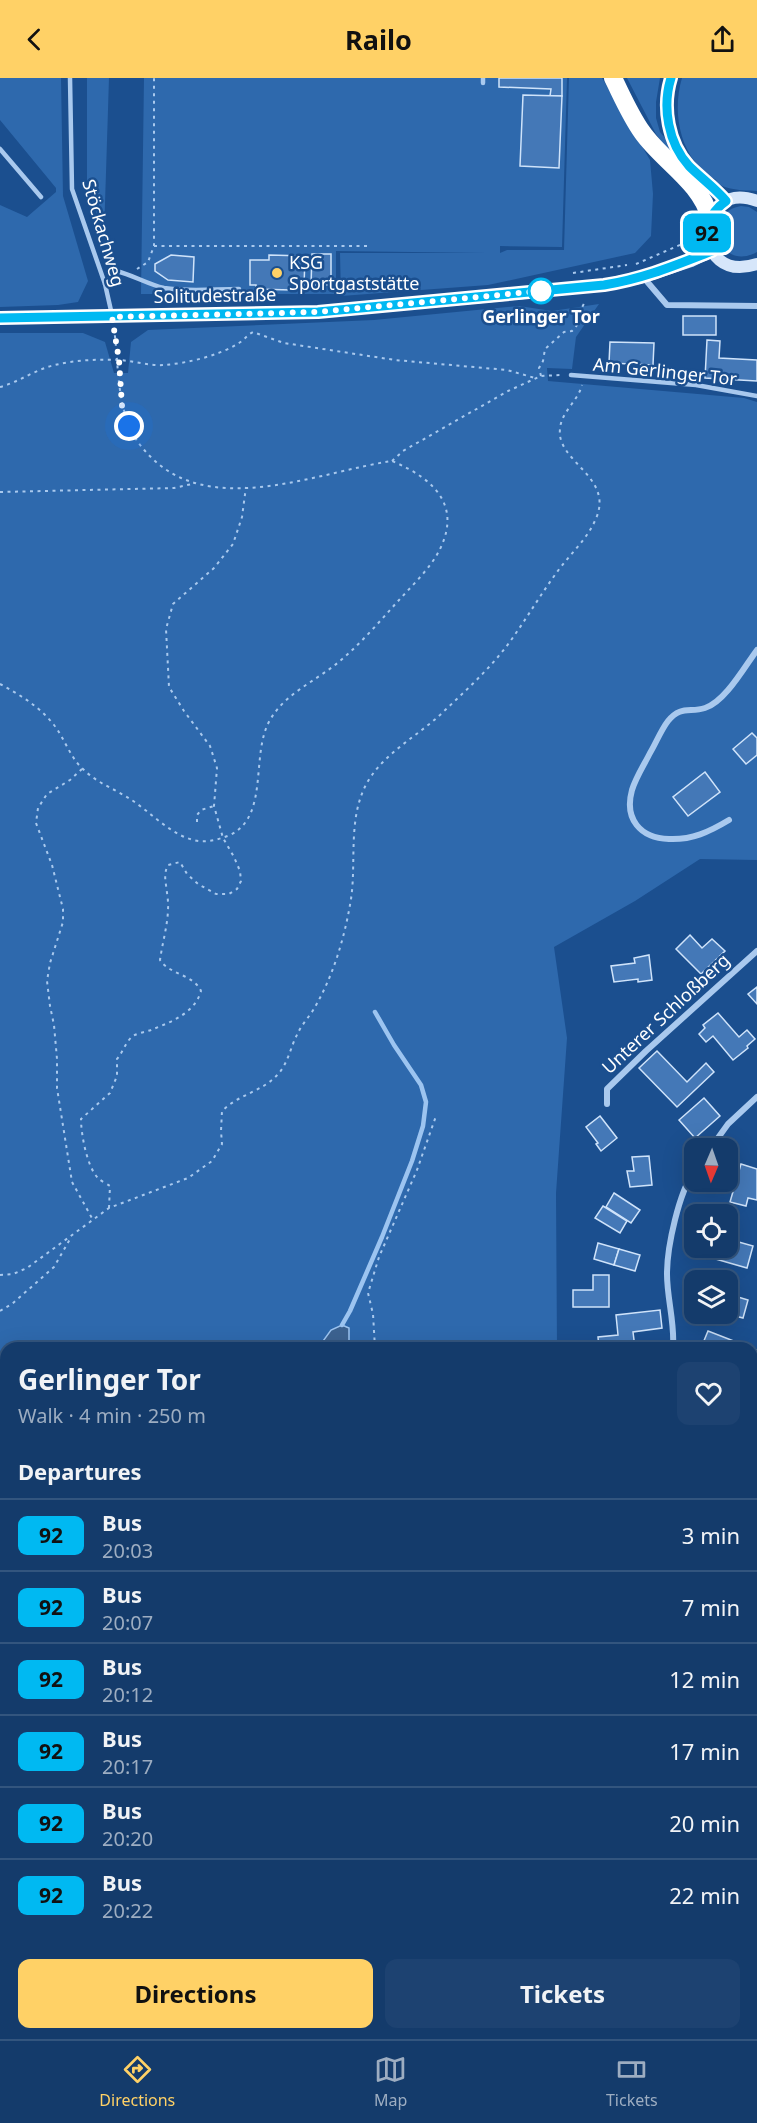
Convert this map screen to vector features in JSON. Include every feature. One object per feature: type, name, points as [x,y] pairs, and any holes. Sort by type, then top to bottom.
[{"type":"highway","points":[[614,78],[641,131],[706,202],[710,218]]},
{"type":"street","points":[[671,78],[667,119],[675,142],[688,164],[726,201]]},
{"type":"street","points":[[756,265],[740,267],[729,265],[719,259],[712,251],[707,235],[710,218],[726,201],[749,198],[757,201]]},
{"type":"street","name":"Solitudestraße","points":[[0,318],[318,312],[551,291],[604,285],[643,277],[691,261],[712,251]]},
{"type":"street","points":[[643,277],[667,305],[757,306]]},
{"type":"street","points":[[729,820],[695,837],[658,839],[644,834],[633,820],[630,802],[632,789],[668,722],[676,713],[685,709],[705,708],[720,699],[757,650]]},
{"type":"street","name":"Unterer Schloßberg","points":[[607,1104],[607,1089],[653,1044],[757,951]]},
{"type":"street","points":[[718,1138],[728,1124],[757,1097]]},
{"type":"street","points":[[672,1342],[667,1274],[676,1219],[684,1192]]},
{"type":"lane","name":"Stöckachweg","points":[[70,78],[72,189],[105,284],[112,317]]},
{"type":"lane","points":[[0,149],[41,197]]},
{"type":"lane","points":[[105,284],[116,271],[167,288],[239,289]]},
{"type":"lane","name":"Am Gerlinger Tor","points":[[571,375],[696,385],[757,396]]},
{"type":"path","points":[[130,274],[148,261],[154,246],[154,78]]},
{"type":"path","points":[[568,274],[635,264],[682,244],[691,261]]},
{"type":"path","points":[[154,246],[370,246]]},
{"type":"path","points":[[541,376],[539,368],[543,362],[545,349],[564,332],[572,330],[579,323],[582,316],[581,309],[585,302]]},
{"type":"path","points":[[112,317],[119,360],[122,406],[129,426],[137,441],[152,459],[172,475],[194,483],[246,487],[304,481],[392,461],[403,451],[429,435],[535,378],[571,375]]},
{"type":"path","points":[[0,387],[17,382],[53,365],[119,360],[162,365],[186,362],[240,343],[246,335],[258,332],[284,343],[395,360],[507,370],[535,378]]},
{"type":"path","points":[[0,1275],[13,1274],[27,1268],[109,1208],[188,1178],[212,1161],[222,1144],[222,1111],[231,1102],[265,1085],[279,1073],[299,1030],[315,1006],[337,958],[351,898],[352,852],[359,802],[371,776],[387,759],[429,725],[475,682],[508,644],[562,566],[589,533],[598,515],[600,500],[594,483],[563,446],[559,430],[567,411],[581,391],[584,377]]},
{"type":"path","points":[[0,684],[38,707],[54,725],[82,769],[97,781],[131,799],[168,827],[197,841],[223,838],[236,832],[245,825],[252,814],[261,743],[268,722],[278,708],[337,663],[354,647],[414,583],[434,560],[441,547],[447,523],[446,507],[441,496],[429,481],[392,461]]},
{"type":"path","points":[[0,492],[174,488],[194,483]]},
{"type":"path","points":[[109,1208],[110,1186],[97,1178],[83,1142],[81,1119],[105,1100],[110,1093],[117,1076],[117,1059],[124,1052],[132,1037],[170,1022],[193,1008],[201,991],[198,983],[167,967],[160,960],[168,910],[165,872],[168,865],[180,862],[186,874],[216,894],[229,894],[237,889],[241,881],[240,871],[223,838],[214,806],[217,768],[210,746],[169,687],[166,629],[173,604],[214,568],[233,543],[242,517],[246,487]]},
{"type":"path","points":[[82,769],[70,780],[47,794],[38,808],[36,823],[52,865],[63,909],[63,922],[50,963],[47,981],[54,1025],[57,1088],[72,1182],[93,1220]]},
{"type":"path","points":[[197,822],[197,815],[201,810],[214,806]]},
{"type":"path","points":[[375,1342],[373,1314],[368,1293],[379,1257],[417,1170],[436,1116]]},
{"type":"path","points":[[0,1311],[12,1304],[54,1267],[72,1236]]},
{"type":"shaded area","points":[[0,78],[61,78],[63,196],[88,281],[78,302],[0,307],[0,205],[27,217],[56,192],[56,188],[0,120]]},
{"type":"shaded area","points":[[87,78],[109,78],[104,235],[87,186]]},
{"type":"shaded area","points":[[144,78],[567,78],[562,247],[500,246],[500,253],[507,250],[564,250],[569,78],[602,78],[650,160],[653,194],[651,236],[635,253],[488,285],[341,296],[340,253],[486,253],[336,251],[336,294],[141,294]]},
{"type":"shaded area","points":[[627,78],[660,78],[656,118],[660,132],[713,196],[713,199],[674,159],[656,134]]},
{"type":"shaded area","points":[[682,78],[757,78],[757,191],[736,190],[719,185],[707,177],[718,181],[705,173],[687,150],[679,122],[679,92]]},
{"type":"shaded area","points":[[741,206],[749,207],[757,212],[757,252],[744,256],[732,255],[724,249],[717,230],[720,220],[728,211]]},
{"type":"shaded area","points":[[599,304],[576,337],[572,369],[547,368],[548,381],[744,398],[757,402],[757,860],[700,859],[635,901],[554,947],[567,1038],[556,1193],[557,1342],[0,1342],[0,333],[83,333],[105,342],[114,373],[128,373],[131,342],[148,330],[374,320],[519,306],[552,311]]},
{"type":"shaded area","points":[[342,1325],[349,1328],[349,1342],[322,1342],[331,1330]]},
{"type":"building","points":[[499,78],[562,78],[562,96],[550,96],[551,89],[499,87]]},
{"type":"building","points":[[523,95],[562,96],[559,168],[520,166]]},
{"type":"building","points":[[312,254],[331,254],[331,285],[311,285]]},
{"type":"building","points":[[171,255],[194,257],[193,282],[168,280],[155,271],[155,264]]},
{"type":"building","name":"KSG Sportgaststätte","points":[[269,255],[305,256],[304,287],[291,286],[291,290],[256,289],[256,285],[250,285],[250,260],[269,260]]},
{"type":"building","points":[[683,316],[716,316],[716,335],[683,335]]},
{"type":"building","points":[[707,340],[720,341],[719,358],[757,360],[757,381],[705,378]]},
{"type":"building","points":[[610,342],[654,343],[653,365],[609,363]]},
{"type":"building","points":[[752,733],[757,738],[757,755],[746,764],[733,749]]},
{"type":"building","points":[[705,772],[720,792],[688,816],[673,797]]},
{"type":"building","points":[[690,935],[702,948],[712,939],[725,951],[701,974],[676,949]]},
{"type":"building","points":[[649,955],[652,980],[614,982],[611,966],[635,963],[634,958]]},
{"type":"building","points":[[757,987],[757,1004],[748,994]]},
{"type":"building","points":[[718,1013],[739,1037],[747,1030],[755,1039],[733,1060],[713,1036],[706,1042],[699,1034],[705,1028],[703,1025]]},
{"type":"building","points":[[657,1051],[687,1082],[706,1063],[714,1072],[677,1107],[639,1068]]},
{"type":"building","points":[[704,1098],[720,1116],[695,1138],[679,1120]]},
{"type":"building","points":[[600,1116],[617,1138],[601,1151],[586,1127]]},
{"type":"building","points":[[649,1156],[652,1185],[630,1187],[627,1171],[634,1171],[632,1157]]},
{"type":"building","points":[[741,1164],[757,1169],[757,1200],[748,1198],[746,1206],[730,1202],[733,1192],[738,1192],[738,1174]]},
{"type":"building","points":[[614,1193],[640,1210],[631,1223],[606,1207]]},
{"type":"building","points":[[603,1206],[627,1221],[620,1233],[595,1218]]},
{"type":"building","points":[[738,1242],[753,1246],[747,1268],[712,1258],[738,1258]]},
{"type":"building","points":[[598,1243],[619,1249],[614,1265],[594,1259]]},
{"type":"building","points":[[619,1249],[640,1255],[635,1271],[614,1265]]},
{"type":"building","points":[[593,1275],[609,1275],[609,1307],[573,1307],[573,1290],[593,1290]]},
{"type":"building","points":[[738,1297],[748,1300],[743,1318],[738,1317]]},
{"type":"building","points":[[660,1310],[662,1328],[633,1332],[634,1342],[598,1342],[598,1337],[618,1335],[616,1315]]},
{"type":"building","points":[[708,1331],[736,1342],[703,1342]]},
{"type":"waterway","points":[[342,1325],[382,1237],[412,1161],[423,1126],[426,1102],[421,1085],[375,1012]]},
{"type":"bus line","name":"92","points":[[0,318],[318,312],[604,285],[643,277],[691,261],[712,251],[708,243],[707,226],[717,208],[726,201],[688,164],[675,142],[667,119],[671,78]]},
{"type":"place","name":"KSG Sportgaststätte","points":[[277,273]]},
{"type":"place","name":"Gerlinger Tor","points":[[541,291]]},
{"type":"route","points":[[129,426],[122,406],[119,360],[112,317],[318,312],[541,291]]}]
